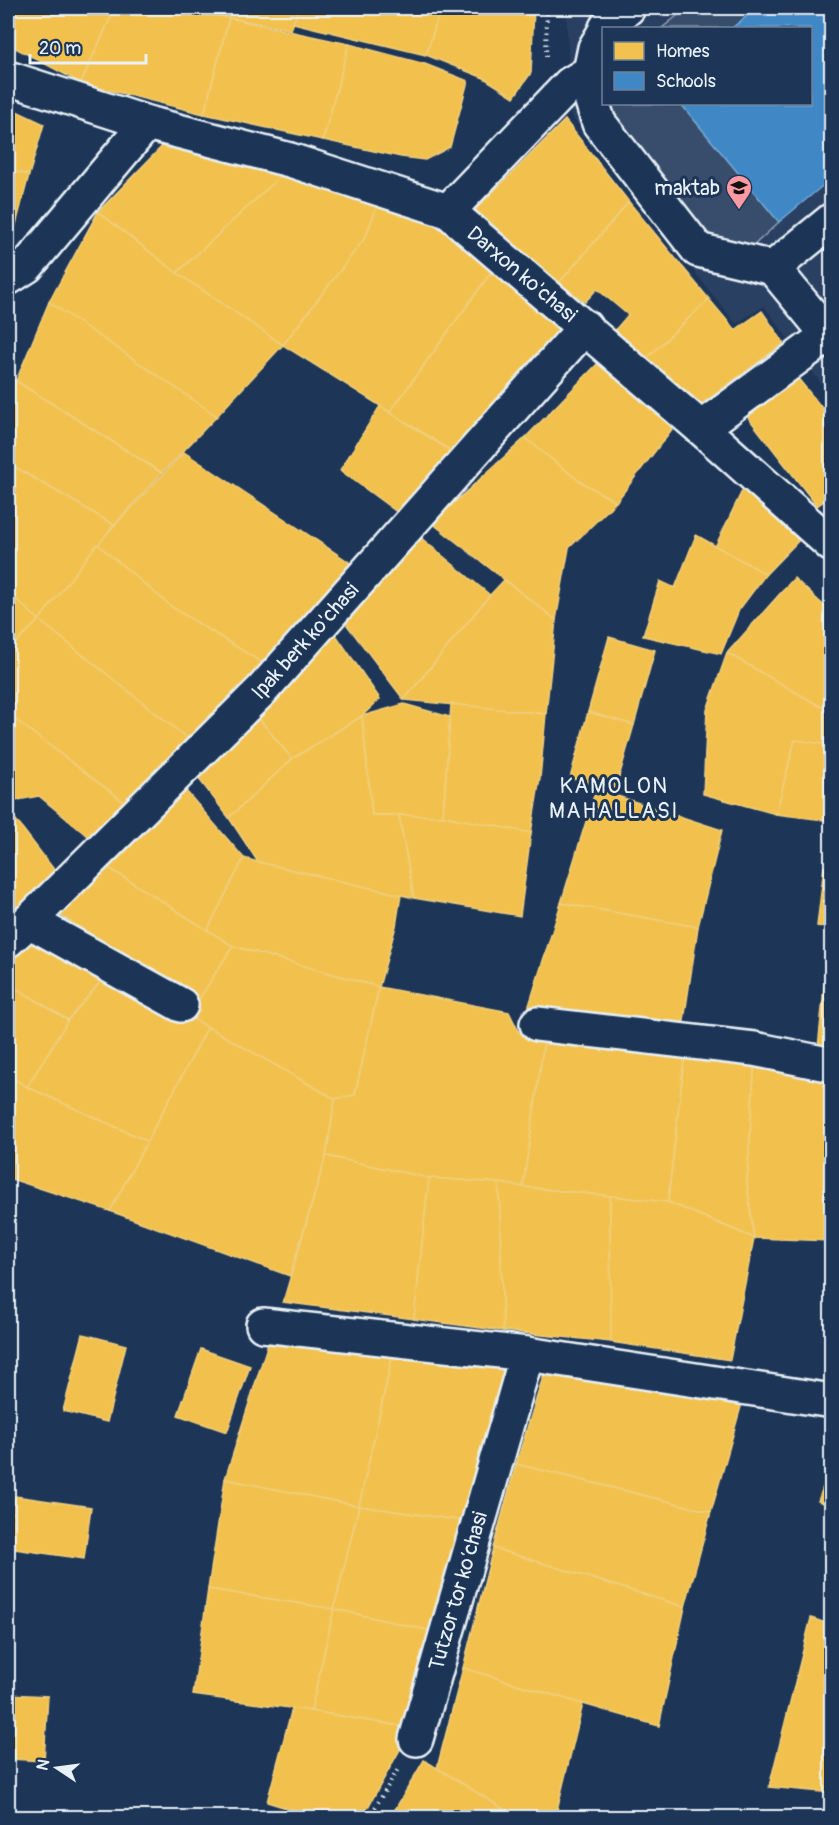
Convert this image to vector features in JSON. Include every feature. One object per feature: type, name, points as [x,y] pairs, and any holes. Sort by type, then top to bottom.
[{"type":"street","points":[[607,27],[628,8]]},
{"type":"street","points":[[602,35],[595,48],[590,72],[590,95],[599,123],[698,250],[773,268],[830,334],[701,428]]},
{"type":"street","points":[[448,211],[570,84],[590,72]]},
{"type":"street","name":"Darxon ko'chasi","points":[[8,78],[147,123],[290,160],[448,211],[585,327],[831,544]]},
{"type":"street","points":[[8,278],[27,266],[147,123]]},
{"type":"street","points":[[773,268],[831,220]]},
{"type":"street","name":"Ipak berk ko'chasi","points":[[18,930],[262,690],[585,327]]},
{"type":"street","points":[[18,930],[181,1005]]},
{"type":"street","points":[[537,1024],[754,1049],[831,1065]]},
{"type":"street","points":[[263,1325],[526,1354],[831,1401]]},
{"type":"street","name":"Tutzor tor ko‘chasi","points":[[416,1739],[526,1354]]},
{"type":"path","points":[[369,1818],[416,1739]]},
{"type":"shaded area","name":"maktab","points":[[566,8],[831,8],[831,397],[764,306],[736,324],[571,116]]},
{"type":"shaded area","points":[[687,8],[757,8],[733,27],[663,27]]},
{"type":"shaded area","points":[[610,105],[682,105],[779,222],[753,246],[709,237],[616,121]]},
{"type":"building: Homes","points":[[8,8],[115,8],[81,83],[8,44]]},
{"type":"building: Homes","points":[[115,8],[183,8],[229,18],[204,114],[81,83]]},
{"type":"building: Homes","points":[[183,8],[299,8],[291,30]]},
{"type":"building: Homes","points":[[299,8],[441,8],[426,55],[293,23]]},
{"type":"building: Homes","points":[[441,8],[534,8],[531,73],[514,97],[484,78],[426,55]]},
{"type":"building: Homes","points":[[229,18],[349,44],[323,140],[204,114]]},
{"type":"building: Homes","points":[[349,44],[425,64],[468,81],[450,147],[425,160],[323,140]]},
{"type":"building: Homes","points":[[8,107],[44,124],[29,175],[8,170]]},
{"type":"building: Homes","points":[[565,120],[629,202],[559,283],[475,210]]},
{"type":"building: Homes","points":[[170,138],[285,172],[177,273],[98,212]]},
{"type":"building: Homes","points":[[8,170],[29,175],[13,236],[8,237]]},
{"type":"building: Homes","points":[[285,172],[381,196],[365,238],[283,345],[177,273]]},
{"type":"building: Homes","points":[[381,196],[432,222],[495,267],[390,412],[283,345],[365,238]]},
{"type":"building: Homes","points":[[629,202],[709,299],[647,358],[615,330],[628,315],[597,289],[585,302],[559,283]]},
{"type":"building: Homes","points":[[98,212],[177,273],[283,345],[217,416],[49,302]]},
{"type":"building: Homes","points":[[495,267],[569,333],[462,458],[390,412]]},
{"type":"building: Homes","points":[[709,299],[735,330],[762,311],[784,343],[695,409],[647,358]]},
{"type":"building: Homes","points":[[49,302],[217,416],[162,473],[16,381]]},
{"type":"building: Homes","points":[[603,358],[676,424],[616,502],[579,481],[525,438]]},
{"type":"building: Homes","points":[[8,376],[16,381],[8,401]]},
{"type":"building: Homes","points":[[796,376],[832,420],[832,495],[817,506],[747,416]]},
{"type":"building: Homes","points":[[16,381],[162,473],[114,525],[8,463],[8,401]]},
{"type":"building: Homes","points":[[380,406],[462,458],[409,521],[340,470]]},
{"type":"building: Homes","points":[[525,438],[579,481],[616,502],[569,548],[556,620],[432,523]]},
{"type":"building: Homes","points":[[184,452],[358,568],[271,668],[173,608],[97,544]]},
{"type":"building: Homes","points":[[8,463],[114,525],[39,620],[8,592]]},
{"type":"building: Homes","points":[[743,489],[802,537],[766,574],[715,547]]},
{"type":"building: Homes","points":[[696,535],[766,574],[739,610],[721,654],[643,636],[660,581],[675,588]]},
{"type":"building: Homes","points":[[420,537],[490,595],[404,700],[338,613]]},
{"type":"building: Homes","points":[[97,544],[173,608],[271,668],[197,746],[39,620]]},
{"type":"building: Homes","points":[[794,578],[832,613],[832,713],[727,653]]},
{"type":"building: Homes","points":[[504,580],[556,620],[546,714],[404,700],[490,595]]},
{"type":"building: Homes","points":[[8,592],[39,620],[8,651]]},
{"type":"building: Homes","points":[[39,620],[197,746],[133,809],[8,714],[8,651]]},
{"type":"building: Homes","points":[[334,632],[380,699],[362,716],[292,759],[256,715]]},
{"type":"building: Homes","points":[[609,637],[655,650],[634,725],[588,712]]},
{"type":"building: Homes","points":[[727,653],[832,713],[832,739],[829,745],[795,740],[776,814],[703,794],[707,710]]},
{"type":"building: Homes","points":[[404,704],[450,717],[443,816],[372,815],[362,716]]},
{"type":"building: Homes","points":[[451,704],[546,714],[540,778],[531,833],[443,816]]},
{"type":"building: Homes","points":[[588,712],[634,725],[615,791],[570,778]]},
{"type":"building: Homes","points":[[8,714],[133,809],[97,844],[39,796],[18,800],[8,794]]},
{"type":"building: Homes","points":[[256,715],[292,759],[229,818],[195,774]]},
{"type":"building: Homes","points":[[362,716],[372,815],[399,815],[414,898],[258,862],[229,818],[292,759]]},
{"type":"building: Homes","points":[[832,739],[832,821],[776,814],[795,740],[829,745]]},
{"type":"building: Homes","points":[[596,789],[722,830],[698,927],[561,903]]},
{"type":"building: Homes","points":[[186,791],[244,858],[207,931],[109,868]]},
{"type":"building: Homes","points":[[8,815],[16,820],[62,880],[8,925]]},
{"type":"building: Homes","points":[[399,815],[443,816],[531,833],[520,916],[414,898]]},
{"type":"building: Homes","points":[[244,858],[401,895],[396,926],[379,987],[233,946],[207,931]]},
{"type":"building: Homes","points":[[824,867],[832,868],[832,928],[817,926]]},
{"type":"building: Homes","points":[[109,868],[233,946],[198,1001],[58,914]]},
{"type":"building: Homes","points":[[561,903],[698,927],[682,1034],[526,1015]]},
{"type":"building: Homes","points":[[37,930],[109,972],[68,1020],[8,983],[8,955]]},
{"type":"building: Homes","points":[[233,946],[379,987],[355,1095],[335,1099],[188,1016]]},
{"type":"building: Homes","points":[[828,949],[832,949],[832,1060],[817,1058]]},
{"type":"building: Homes","points":[[109,972],[208,1027],[147,1141],[27,1087],[68,1020]]},
{"type":"building: Homes","points":[[8,983],[68,1020],[27,1087],[8,1075]]},
{"type":"building: Homes","points":[[379,987],[509,1012],[519,1032],[545,1035],[523,1187],[429,1178],[326,1156],[335,1099],[355,1095]]},
{"type":"building: Homes","points":[[208,1027],[335,1099],[326,1156],[290,1276],[110,1211]]},
{"type":"building: Homes","points":[[545,1035],[685,1052],[668,1202],[523,1187]]},
{"type":"building: Homes","points":[[685,1052],[755,1058],[747,1183],[754,1238],[668,1202]]},
{"type":"building: Homes","points":[[755,1058],[831,1073],[831,1241],[754,1238],[747,1183]]},
{"type":"building: Homes","points":[[8,1075],[27,1087],[147,1141],[110,1211],[8,1178]]},
{"type":"building: Homes","points":[[326,1156],[429,1178],[414,1319],[283,1302]]},
{"type":"building: Homes","points":[[429,1178],[499,1183],[503,1331],[414,1319]]},
{"type":"building: Homes","points":[[499,1183],[610,1196],[611,1342],[503,1331]]},
{"type":"building: Homes","points":[[610,1196],[668,1202],[754,1238],[730,1360],[611,1342]]},
{"type":"building: Homes","points":[[83,1334],[126,1345],[107,1422],[63,1411]]},
{"type":"building: Homes","points":[[270,1337],[393,1354],[359,1506],[225,1479]]},
{"type":"building: Homes","points":[[201,1349],[250,1366],[227,1432],[178,1415]]},
{"type":"building: Homes","points":[[393,1354],[513,1361],[471,1522],[359,1506]]},
{"type":"building: Homes","points":[[547,1364],[744,1396],[711,1512],[516,1464]]},
{"type":"building: Homes","points":[[832,1462],[832,1506],[818,1501]]},
{"type":"building: Homes","points":[[516,1464],[711,1512],[685,1607],[493,1548]]},
{"type":"building: Homes","points":[[225,1479],[359,1506],[334,1609],[208,1589]]},
{"type":"building: Homes","points":[[15,1496],[91,1507],[84,1559],[8,1548]]},
{"type":"building: Homes","points":[[359,1506],[471,1522],[440,1633],[334,1609]]},
{"type":"building: Homes","points":[[493,1548],[685,1607],[659,1726],[463,1668]]},
{"type":"building: Homes","points":[[208,1589],[334,1609],[311,1711],[193,1695]]},
{"type":"building: Homes","points":[[334,1609],[440,1633],[412,1728],[311,1711]]},
{"type":"building: Homes","points":[[811,1618],[832,1625],[832,1793],[769,1787]]},
{"type":"building: Homes","points":[[463,1668],[583,1704],[555,1818],[518,1818],[437,1768]]},
{"type":"building: Homes","points":[[8,1694],[48,1696],[44,1761],[10,1759],[12,1724],[8,1724]]},
{"type":"building: Homes","points":[[292,1708],[412,1728],[362,1818],[319,1818],[267,1802]]},
{"type":"building: Homes","points":[[424,1760],[437,1768],[518,1818],[390,1818]]},
{"type":"building: Schools","points":[[757,8],[832,8],[832,178],[779,222],[682,105],[812,105],[812,27],[733,27]]},
{"type":"place","name":"maktab","points":[[739,211]]},
{"type":"district","name":"KAMOLON MAHALLASI","points":[[614,798]]}]
